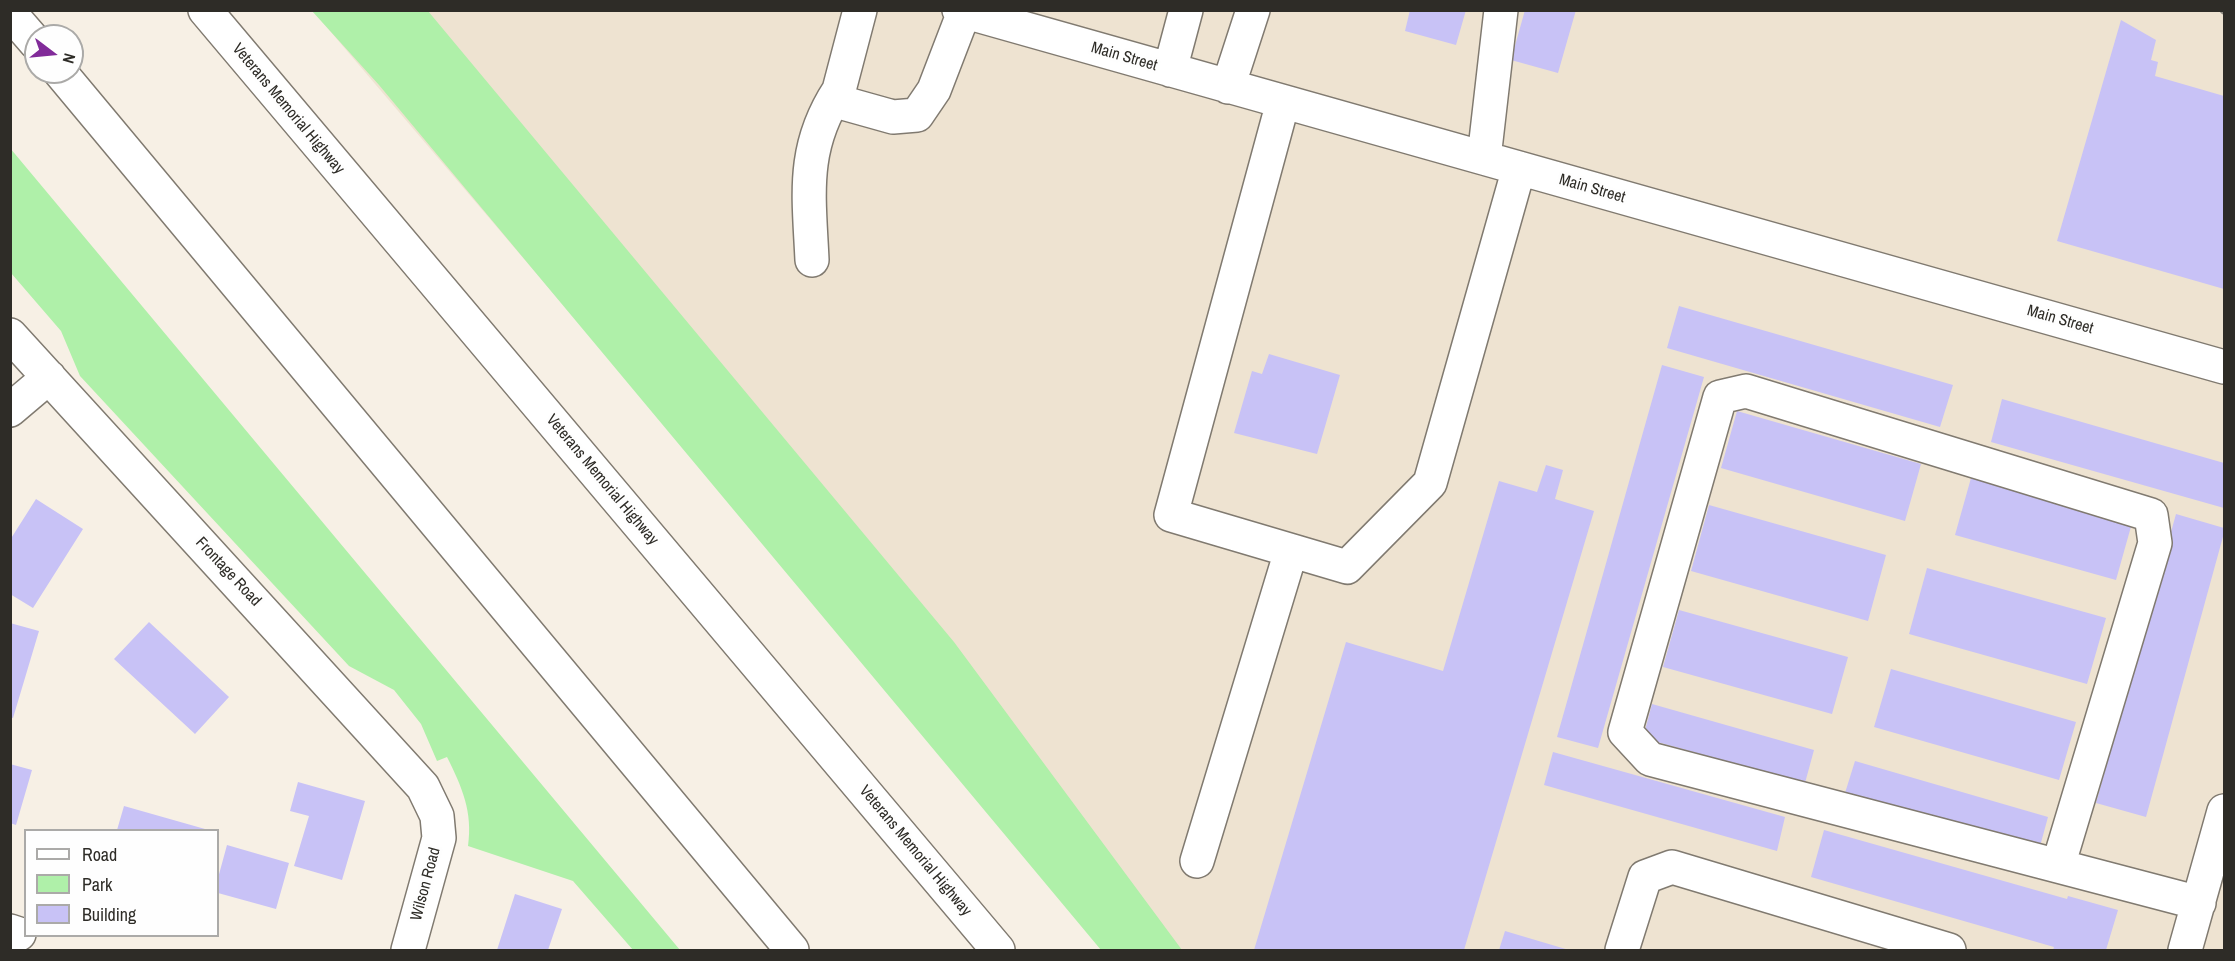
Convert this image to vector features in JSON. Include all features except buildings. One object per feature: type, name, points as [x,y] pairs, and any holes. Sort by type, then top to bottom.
[{"type":"main road","name":"Veterans Memorial Highway","points":[[205,10],[998,951]]},
{"type":"main road","points":[[812,260],[808,177],[823,115],[839,90],[860,10]]},
{"type":"main road","points":[[1170,70],[1186,10]]},
{"type":"main road","points":[[1484,158],[1501,10]]},
{"type":"main road","points":[[839,90],[843,103],[861,109],[893,117],[917,115],[934,90],[962,11]]},
{"type":"main road","name":"Main Street","points":[[962,11],[1035,21],[1170,70],[1228,87],[2224,367]]},
{"type":"main road","points":[[10,13],[24,29]]},
{"type":"main road","points":[[1228,87],[1245,16]]},
{"type":"main road","points":[[70,84],[792,951]]},
{"type":"main road","points":[[1283,102],[1171,515],[1347,567],[1430,483],[1519,168]]},
{"type":"main road","name":"Frontage Road","points":[[10,335],[412,772],[432,801],[437,816]]},
{"type":"main road","points":[[10,410],[49,377]]},
{"type":"main road","points":[[2058,866],[2077,796],[2155,543],[2151,515],[1746,391],[1720,397],[1625,732],[1650,759],[2199,903]]},
{"type":"main road","points":[[1197,861],[1291,551]]},
{"type":"main road","points":[[2185,951],[2224,811]]},
{"type":"main road","name":"Wilson Road","points":[[408,951],[437,849],[437,816]]},
{"type":"main road","points":[[1622,951],[1645,877],[1672,867],[1949,951]]},
{"type":"shaded area","points":[[313,11],[2224,11],[2224,950],[1112,950]]},
{"type":"green space","points":[[312,11],[428,11],[954,642],[1182,950],[1101,950],[379,85]]},
{"type":"green space","points":[[10,148],[680,950],[633,950],[573,881],[468,846],[468,811],[462,789],[447,757],[437,761],[421,724],[394,690],[349,666],[80,376],[61,331],[11,273]]},
{"type":"railway","points":[[2221,10],[2224,13]]}]
